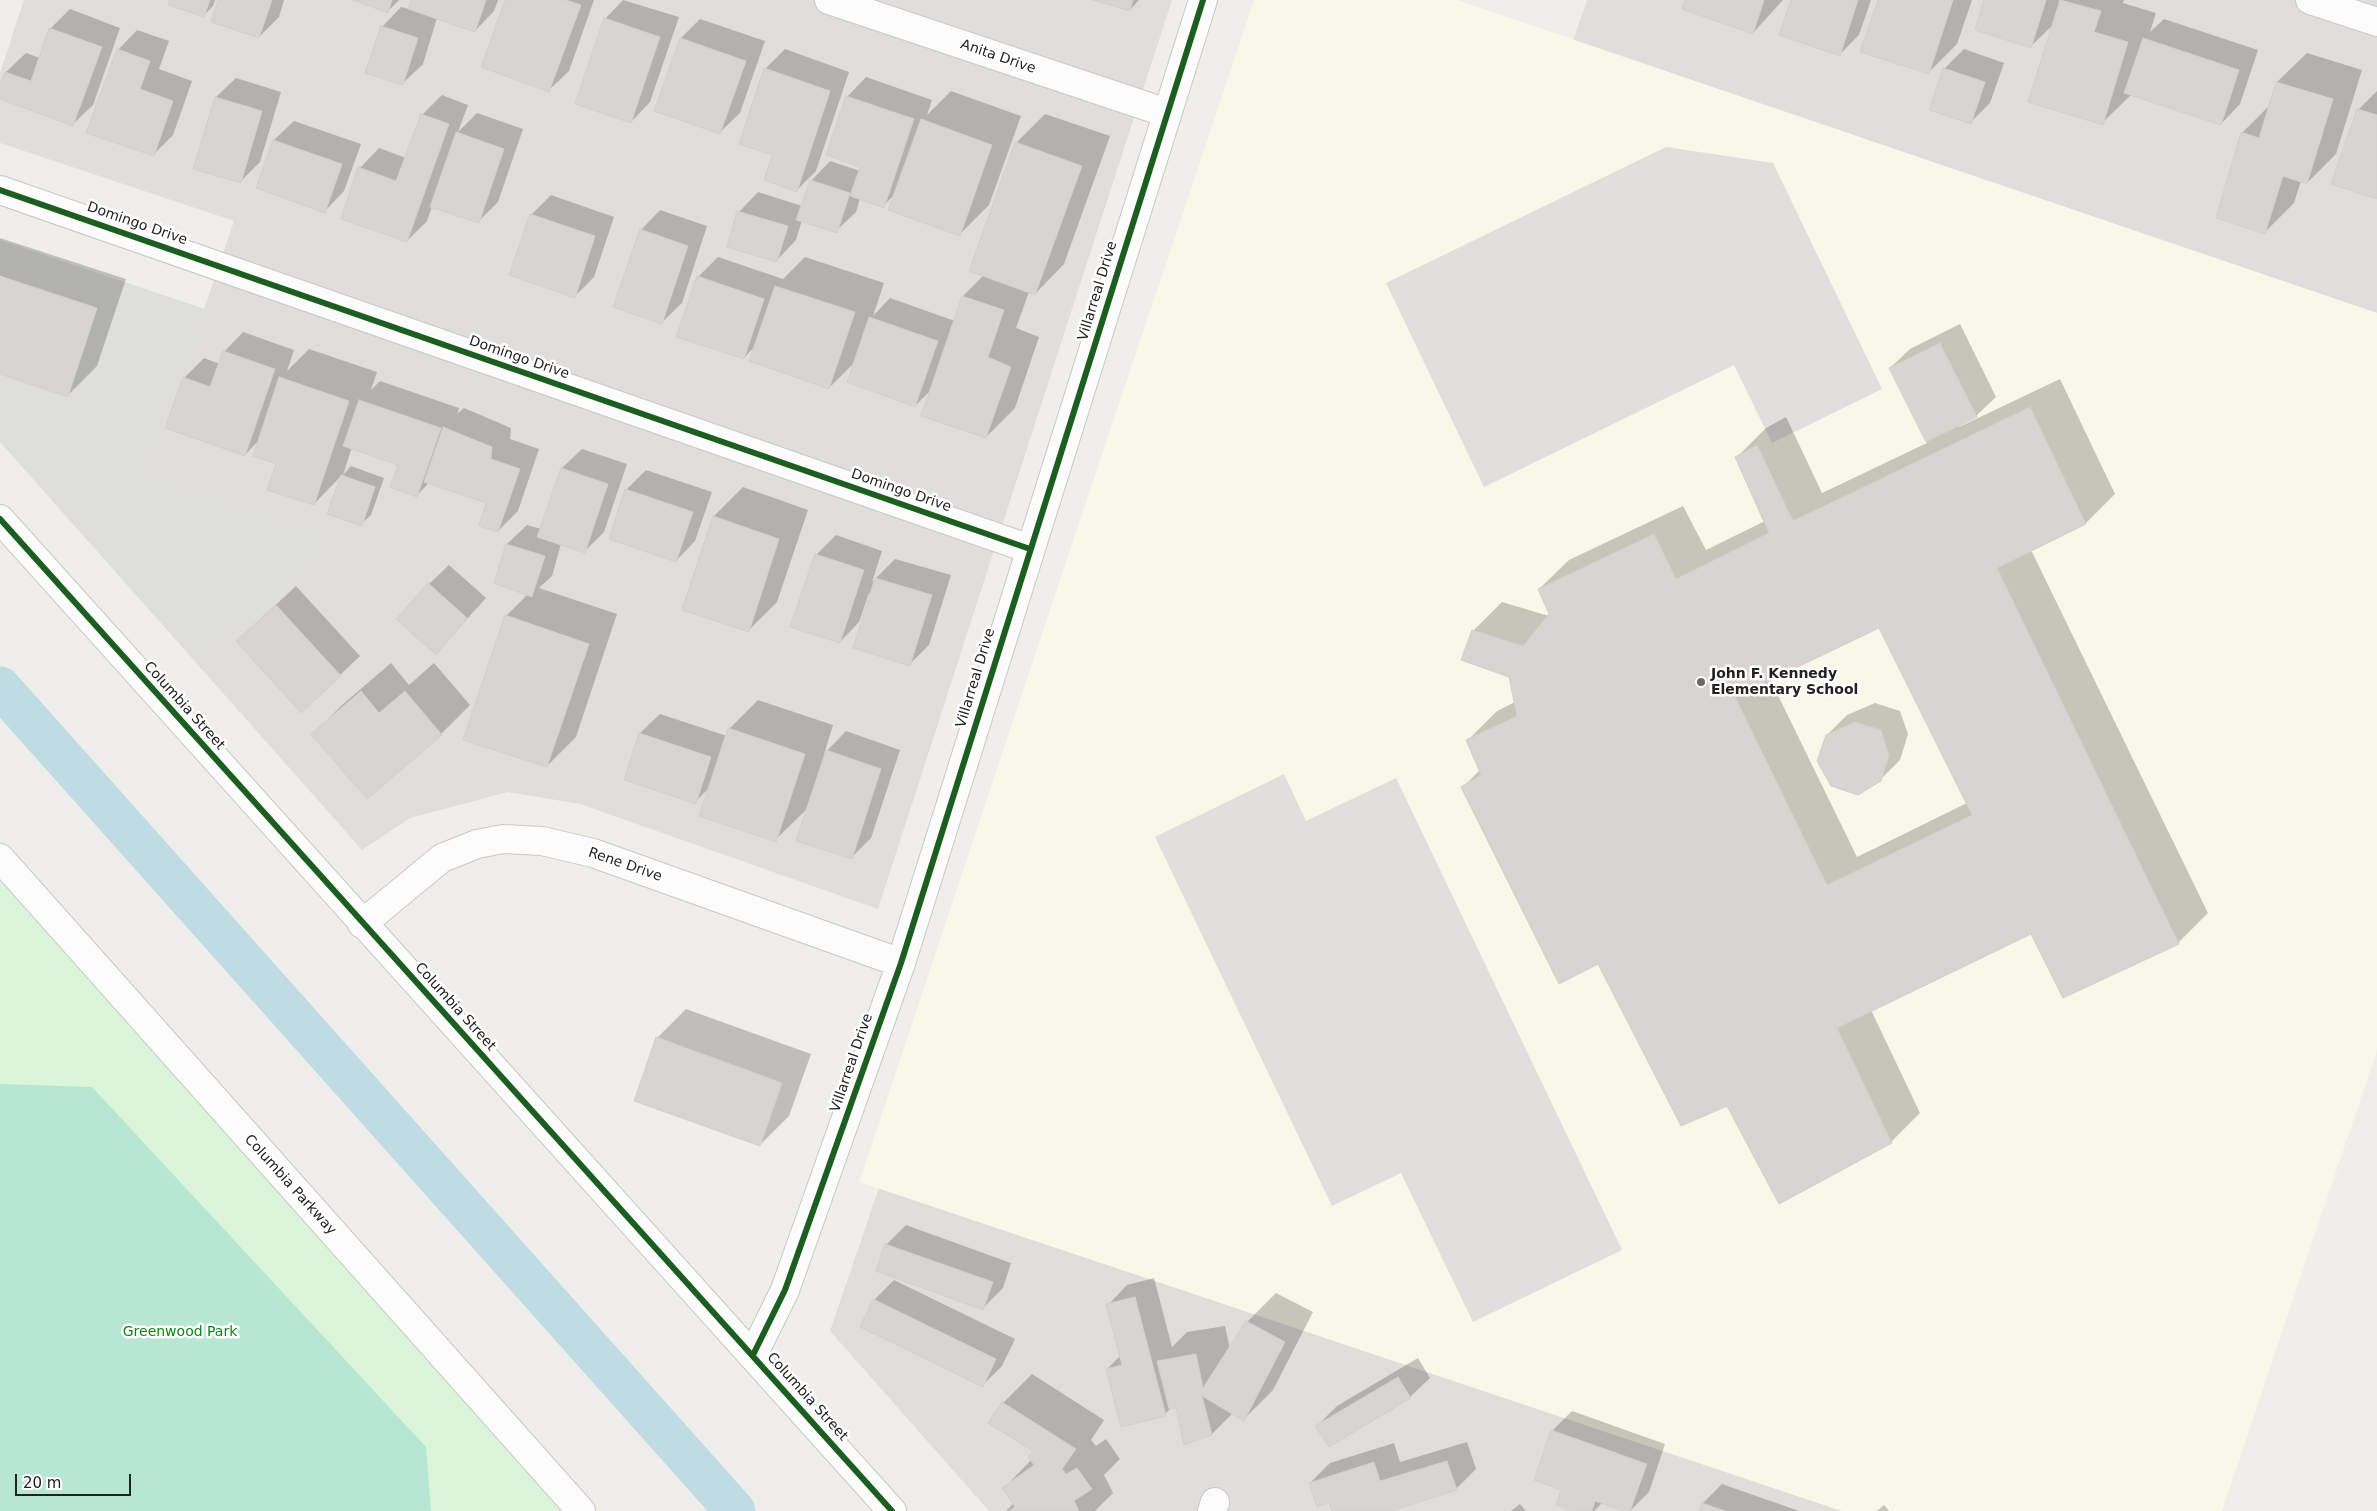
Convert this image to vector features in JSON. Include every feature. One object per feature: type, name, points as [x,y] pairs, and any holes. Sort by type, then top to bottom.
[{"type":"street","name":"Anita Drive","points":[[829,0],[1167,113]]},
{"type":"street","name":"Villarreal Drive","points":[[753,1355],[785,1290],[901,963],[1203,0]]},
{"type":"street","points":[[2310,0],[2377,22]]},
{"type":"street","name":"Domingo Drive","points":[[0,190],[1030,549]]},
{"type":"street","name":"Columbia Street","points":[[0,519],[362,924],[892,1511]]},
{"type":"street","name":"Rene Drive","points":[[362,924],[442,858],[477,844],[503,839],[542,841],[593,853],[901,963]]},
{"type":"street","name":"Columbia Parkway","points":[[0,858],[581,1511]]},
{"type":"shaded area","points":[[24,0],[1172,0],[878,909],[580,804],[508,792],[410,818],[362,850],[199,666],[345,539],[148,473],[234,221],[0,143],[0,73]]},
{"type":"shaded area","name":"John F. Kennedy Elementary School","points":[[1254,0],[1457,0],[2377,313],[2377,1050],[2222,1511],[1842,1511],[859,1182]]},
{"type":"shaded area","points":[[1587,0],[2377,0],[2377,313],[1573,41]]},
{"type":"shaded area","points":[[1666,147],[1773,163],[1882,389],[1772,443],[1734,365],[1484,487],[1386,283]]},
{"type":"shaded area","points":[[0,240],[205,309],[148,473],[345,539],[199,666],[0,442]]},
{"type":"shaded area","points":[[1284,774],[1306,821],[1396,778],[1622,1250],[1473,1322],[1401,1173],[1332,1206],[1155,837]]},
{"type":"shaded area","points":[[879,1188],[1842,1511],[989,1511],[830,1331]]},
{"type":"green space","name":"Greenwood Park","points":[[0,879],[594,1511],[0,1511]]},
{"type":"green space","name":"Greenwood Park","points":[[0,1084],[92,1087],[426,1447],[431,1511],[0,1511]]},
{"type":"building","points":[[170,0],[210,0],[204,17],[168,5]]},
{"type":"building","points":[[218,0],[272,0],[259,38],[211,22]]},
{"type":"building","points":[[353,0],[392,0],[388,13]]},
{"type":"building","points":[[411,0],[486,0],[475,32],[408,9]]},
{"type":"building","points":[[505,0],[566,0],[581,5],[549,92],[481,67]]},
{"type":"building","points":[[1093,0],[1133,0],[1130,11]]},
{"type":"building","points":[[1685,0],[1764,0],[1753,34],[1682,9]]},
{"type":"building","points":[[1791,0],[1858,0],[1840,56],[1779,35]]},
{"type":"building","points":[[1878,0],[1953,0],[1929,74],[1860,52]]},
{"type":"building","points":[[1984,0],[2046,0],[2031,48],[1975,30]]},
{"type":"building","points":[[2060,0],[2101,11],[2094,32],[2128,42],[2103,125],[2028,102]]},
{"type":"building","points":[[604,18],[660,37],[631,123],[575,104]]},
{"type":"building","points":[[381,26],[418,38],[403,85],[365,73]]},
{"type":"building","points":[[49,28],[102,47],[73,126],[0,99],[0,85],[5,72],[31,81]]},
{"type":"building","points":[[680,38],[746,61],[720,134],[654,111]]},
{"type":"building","points":[[2143,38],[2239,70],[2221,125],[2124,93]]},
{"type":"building","points":[[117,49],[150,61],[140,89],[173,101],[154,156],[86,133]]},
{"type":"building","points":[[764,68],[830,91],[797,192],[764,180],[772,155],[739,144]]},
{"type":"building","points":[[1943,68],[1985,82],[1971,124],[1929,110]]},
{"type":"building","points":[[2276,82],[2333,99],[2307,184],[2283,176],[2265,234],[2216,218],[2241,132],[2259,138]]},
{"type":"building","points":[[846,96],[914,119],[884,208],[850,196],[860,167],[826,155]]},
{"type":"building","points":[[215,97],[262,111],[241,183],[193,169]]},
{"type":"building","points":[[2357,109],[2377,115],[2377,199],[2331,184]]},
{"type":"building","points":[[421,114],[449,124],[407,242],[341,219],[358,167],[396,181]]},
{"type":"building","points":[[921,119],[992,145],[960,236],[888,210]]},
{"type":"building","points":[[456,132],[504,149],[479,223],[430,207]]},
{"type":"building","points":[[273,140],[342,164],[325,213],[256,188]]},
{"type":"building","points":[[1015,142],[1082,166],[1035,295],[969,271]]},
{"type":"building","points":[[810,180],[850,193],[837,233],[796,220]]},
{"type":"building","points":[[737,211],[788,226],[777,262],[727,247]]},
{"type":"building","points":[[530,214],[595,236],[575,298],[509,275]]},
{"type":"building","points":[[640,229],[688,246],[662,324],[613,307]]},
{"type":"building","points":[[0,276],[97,308],[68,397],[0,374]]},
{"type":"building","points":[[697,276],[764,299],[744,359],[676,337]]},
{"type":"building","points":[[775,286],[855,312],[829,389],[749,361]]},
{"type":"building","points":[[962,296],[1004,310],[988,357],[1011,367],[986,438],[921,416]]},
{"type":"building","points":[[869,317],[938,341],[915,407],[847,382]]},
{"type":"building","points":[[1940,343],[1977,417],[1926,442],[1889,368]]},
{"type":"building","points":[[223,351],[275,369],[245,456],[165,428],[183,377],[210,387]]},
{"type":"building","points":[[279,377],[349,401],[314,505],[267,490],[276,464],[253,456]]},
{"type":"building","points":[[359,400],[441,428],[417,497],[390,487],[398,465],[343,446]]},
{"type":"building","points":[[2030,407],[2086,524],[1997,568],[2179,944],[2063,998],[2031,934],[1837,1028],[1892,1143],[1779,1204],[1727,1106],[1681,1126],[1598,964],[1559,984],[1461,787],[1481,775],[1466,740],[1517,716],[1509,677],[1461,660],[1472,630],[1523,646],[1549,614],[1538,589],[1654,534],[1676,579],[1769,533],[1735,457],[1757,445],[1793,521]],"holes":[[[1879,628],[1972,815],[1827,885],[1735,697]]]},
{"type":"building","points":[[443,427],[492,447],[491,459],[520,469],[498,532],[479,526],[486,503],[424,482]]},
{"type":"building","points":[[561,468],[608,484],[585,553],[537,537]]},
{"type":"building","points":[[341,475],[375,487],[362,526],[327,514]]},
{"type":"building","points":[[625,489],[693,512],[676,562],[609,539]]},
{"type":"building","points":[[713,516],[779,539],[749,632],[682,610]]},
{"type":"building","points":[[506,544],[545,556],[532,597],[494,583]]},
{"type":"building","points":[[815,554],[864,570],[840,643],[790,627]]},
{"type":"building","points":[[875,578],[932,595],[910,666],[853,648]]},
{"type":"building","points":[[428,583],[467,618],[436,655],[396,619]]},
{"type":"building","points":[[276,605],[341,676],[301,713],[236,641]]},
{"type":"building","points":[[505,615],[589,644],[547,767],[463,740]]},
{"type":"building","points":[[361,691],[379,713],[405,691],[442,735],[367,799],[311,734]]},
{"type":"building","points":[[1855,722],[1881,730],[1889,755],[1881,781],[1858,795],[1831,786],[1817,761],[1826,735]]},
{"type":"building","points":[[728,728],[805,754],[776,842],[699,816]]},
{"type":"building","points":[[639,733],[711,757],[696,804],[624,780]]},
{"type":"building","points":[[826,750],[881,769],[852,859],[796,841]]},
{"type":"building","points":[[656,1037],[782,1083],[760,1146],[634,1101]]},
{"type":"building","points":[[885,1244],[993,1282],[983,1310],[876,1271]]},
{"type":"building","points":[[1135,1297],[1166,1416],[1121,1427],[1106,1369],[1122,1365],[1106,1304]]},
{"type":"building","points":[[873,1299],[996,1359],[983,1387],[860,1327]]},
{"type":"building","points":[[1246,1321],[1285,1342],[1244,1421],[1202,1396],[1212,1435],[1184,1445],[1176,1408],[1169,1409],[1157,1361],[1196,1354],[1203,1388]]},
{"type":"building","points":[[1398,1377],[1411,1398],[1329,1447],[1315,1426]]},
{"type":"building","points":[[1002,1402],[1076,1449],[1062,1469],[1066,1474],[1077,1468],[1092,1489],[1074,1501],[1079,1511],[1009,1511],[1015,1507],[1002,1488],[1034,1465],[1028,1457],[1033,1451],[988,1423]]},
{"type":"building","points":[[1551,1430],[1647,1464],[1630,1511],[1624,1511],[1595,1501],[1592,1511],[1572,1511],[1556,1505],[1561,1490],[1534,1480]]},
{"type":"building","points":[[1447,1461],[1457,1490],[1392,1511],[1332,1511],[1329,1503],[1317,1507],[1309,1483],[1374,1462],[1380,1481]]},
{"type":"building","points":[[1702,1503],[1725,1511],[1699,1511]]},
{"type":"waterway","points":[[0,687],[735,1511]]},
{"type":"cycle path","points":[[753,1355],[785,1290],[901,963],[1203,0]]},
{"type":"cycle path","points":[[0,190],[1030,549]]},
{"type":"cycle path","points":[[0,519],[892,1511]]},
{"type":"place","name":"John F. Kennedy Elementary School","points":[[1701,682]]}]
